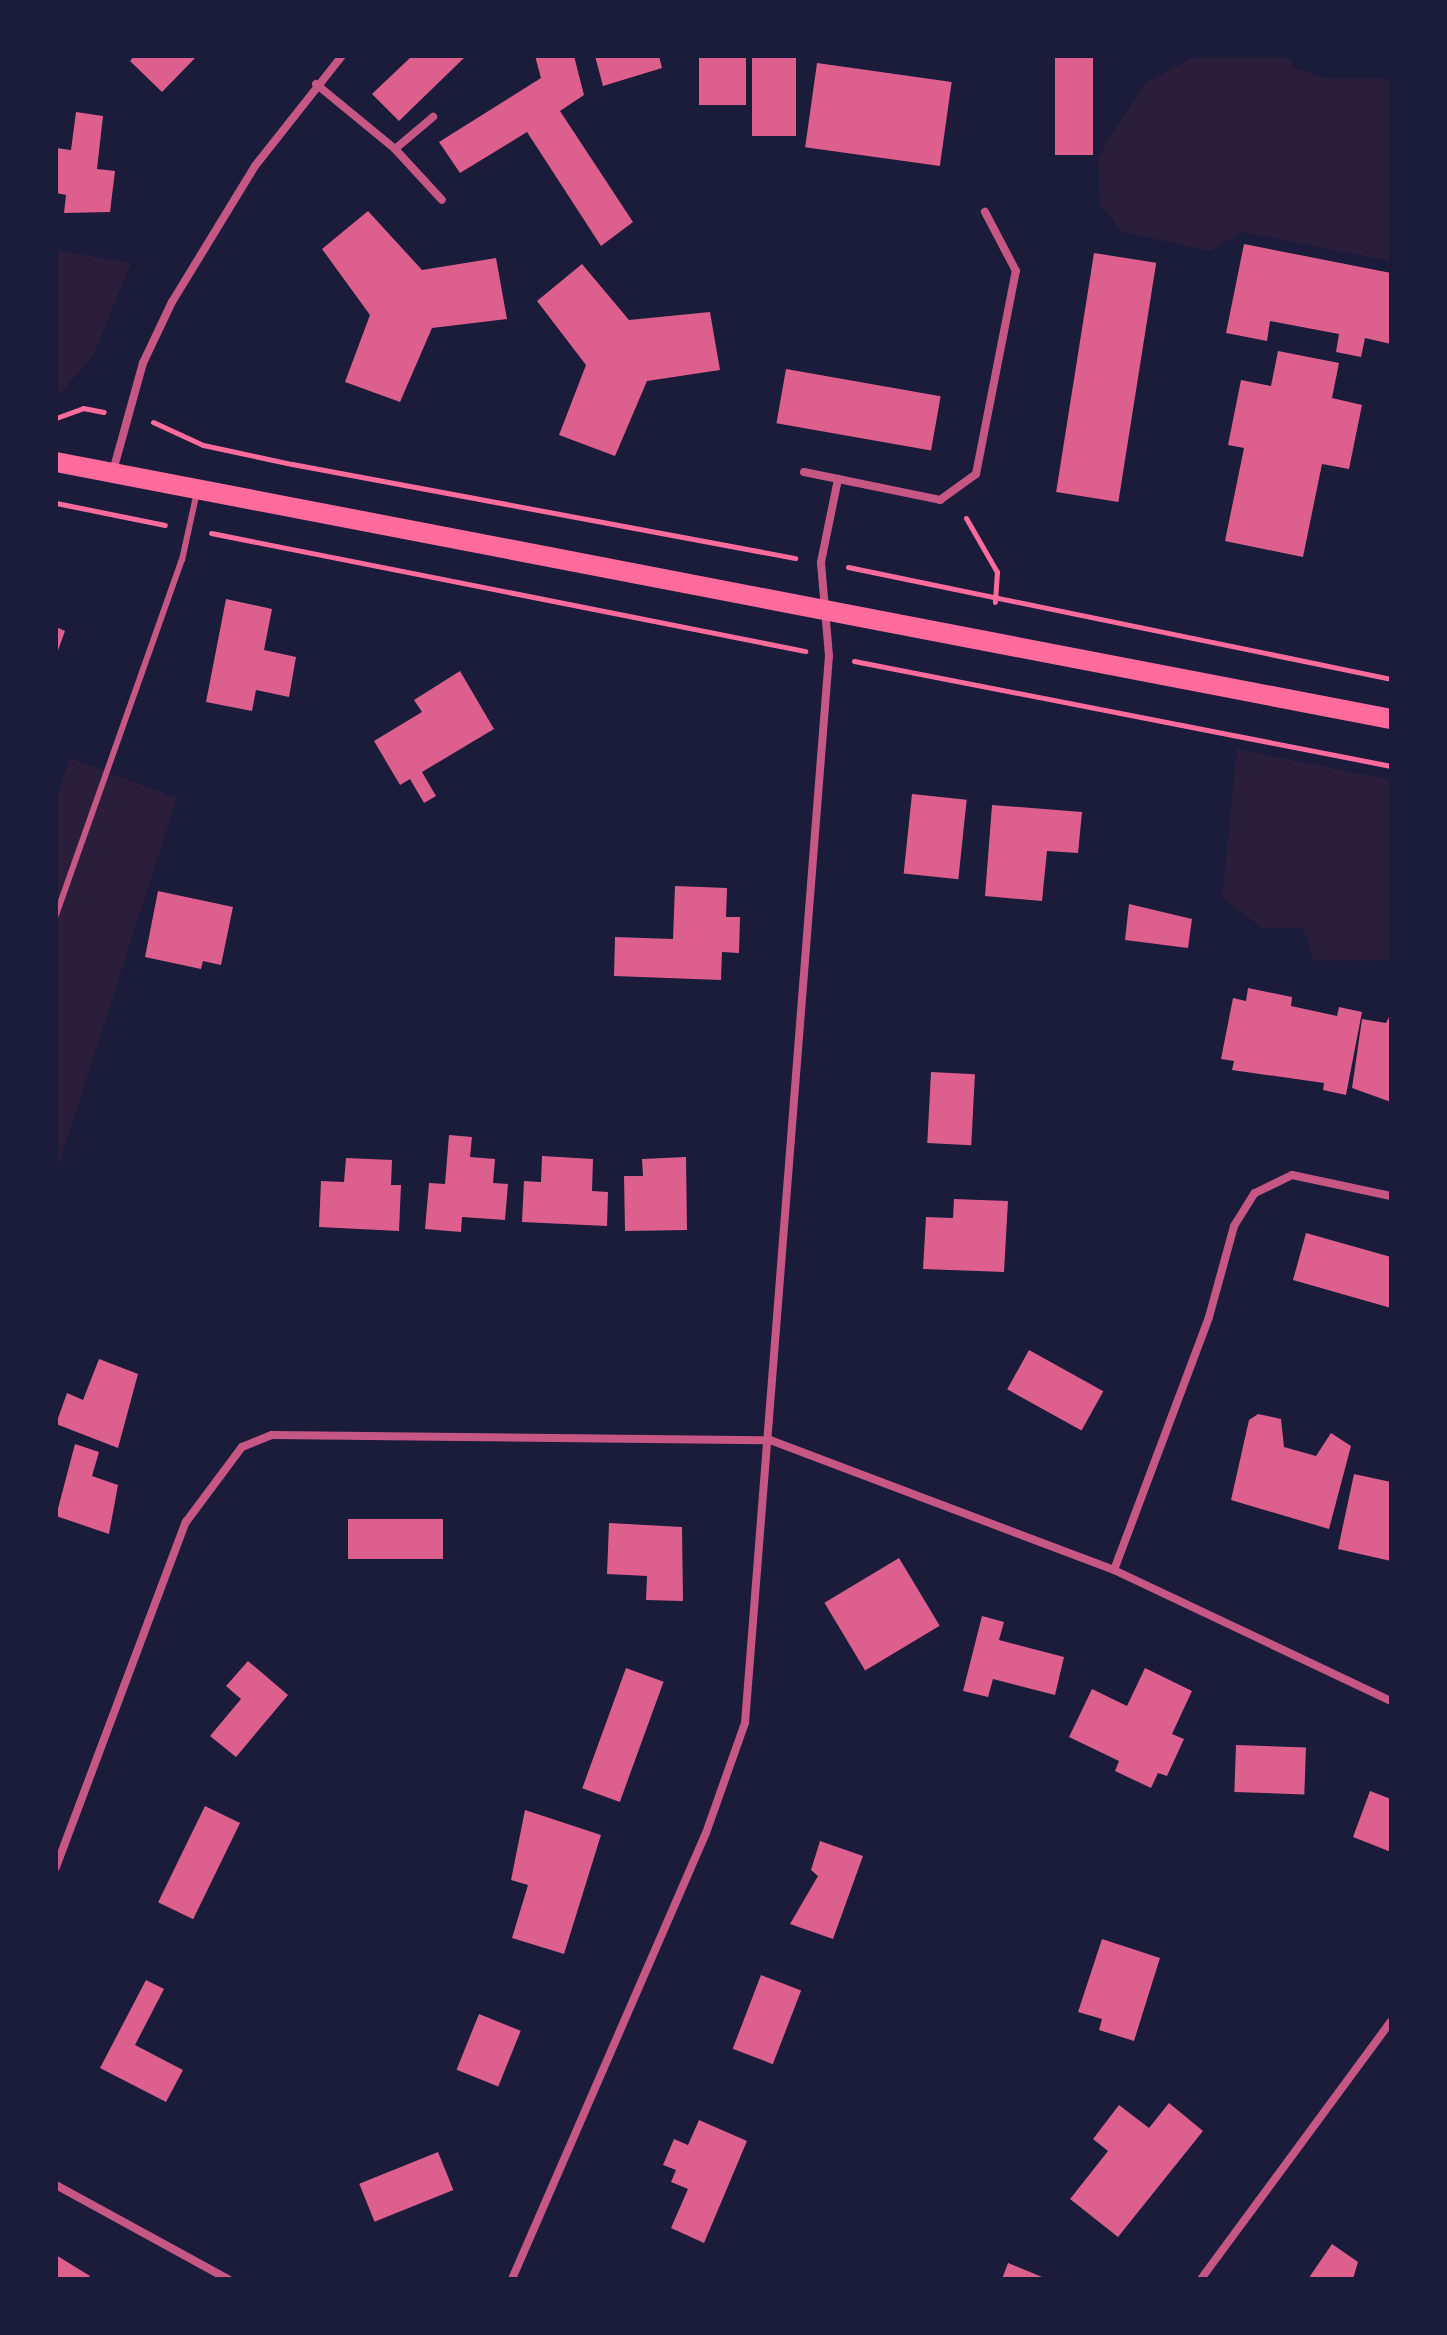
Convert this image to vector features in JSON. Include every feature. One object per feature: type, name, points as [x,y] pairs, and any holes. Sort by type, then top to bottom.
[{"type":"main road","points":[[56,462],[1391,719]]},
{"type":"street","points":[[113,473],[143,363],[172,302],[231,201],[316,84],[342,56]]},
{"type":"street","points":[[316,84],[395,149],[442,200]]},
{"type":"street","points":[[395,149],[433,117]]},
{"type":"street","points":[[804,472],[940,500],[976,474],[1016,271],[985,212]]},
{"type":"street","points":[[512,2279],[706,1833],[745,1723],[770,1440],[829,656],[821,562],[838,479]]},
{"type":"street","points":[[1114,1570],[1209,1317],[1234,1226],[1255,1193],[1292,1175],[1391,1196]]},
{"type":"street","points":[[56,1867],[186,1522],[242,1447],[304,1431],[770,1440],[1114,1570],[1391,1701]]},
{"type":"street","points":[[1201,2279],[1391,2021]]},
{"type":"street","points":[[56,2185],[228,2279]]},
{"type":"lane","points":[[56,915],[182,560],[197,488]]},
{"type":"path","points":[[56,418],[89,409]]},
{"type":"path","points":[[163,424],[203,445],[291,467],[773,554]]},
{"type":"path","points":[[56,503],[160,524]]},
{"type":"path","points":[[966,518],[997,572],[995,602]]},
{"type":"path","points":[[226,536],[276,542],[779,646]]},
{"type":"path","points":[[865,571],[995,602],[1391,679]]},
{"type":"path","points":[[867,664],[1391,766]]},
{"type":"shaded area","points":[[1195,56],[1292,56],[1291,67],[1327,78],[1391,79],[1391,261],[1241,232],[1211,251],[1122,232],[1100,204],[1098,157],[1144,84]]},
{"type":"shaded area","points":[[56,250],[131,263],[93,356],[56,398]]},
{"type":"shaded area","points":[[1237,749],[1391,780],[1391,960],[1314,961],[1303,928],[1262,928],[1222,897]]},
{"type":"shaded area","points":[[70,758],[177,798],[56,1174],[56,796]]},
{"type":"building","points":[[134,56],[197,56],[162,92],[130,61]]},
{"type":"building","points":[[412,56],[466,56],[399,121],[372,94]]},
{"type":"building","points":[[535,56],[574,56],[584,95],[560,111],[633,222],[601,246],[527,132],[460,173],[439,142],[541,78]]},
{"type":"building","points":[[595,56],[659,56],[662,68],[603,86]]},
{"type":"building","points":[[699,56],[746,56],[746,105],[699,105]]},
{"type":"building","points":[[752,56],[796,56],[796,136],[752,136]]},
{"type":"building","points":[[1055,56],[1093,56],[1093,155],[1055,155]]},
{"type":"building","points":[[817,63],[952,82],[940,166],[805,147]]},
{"type":"building","points":[[76,112],[103,116],[97,169],[115,171],[110,212],[64,213],[66,195],[56,193],[56,148],[71,150]]},
{"type":"building","points":[[368,211],[422,270],[496,258],[507,319],[432,328],[400,402],[345,382],[370,315],[322,249]]},
{"type":"building","points":[[1244,244],[1391,273],[1391,344],[1365,338],[1361,357],[1336,352],[1339,334],[1270,321],[1267,341],[1226,333]]},
{"type":"building","points":[[1094,253],[1156,263],[1118,502],[1056,492]]},
{"type":"building","points":[[582,264],[629,320],[710,312],[720,370],[647,381],[615,456],[559,435],[586,365],[537,301]]},
{"type":"building","points":[[1278,351],[1339,363],[1332,398],[1362,405],[1349,469],[1322,464],[1303,557],[1225,541],[1244,448],[1228,445],[1241,380],[1271,386]]},
{"type":"building","points":[[786,369],[941,396],[931,450],[776,423]]},
{"type":"building","points":[[226,599],[272,609],[264,650],[296,657],[289,697],[256,690],[252,711],[206,702]]},
{"type":"building","points":[[56,627],[65,631],[56,656]]},
{"type":"building","points":[[460,671],[494,729],[422,772],[436,796],[424,803],[410,779],[400,785],[374,741],[422,712],[414,700]]},
{"type":"building","points":[[912,794],[967,800],[958,879],[904,874]]},
{"type":"building","points":[[992,805],[1082,812],[1078,853],[1047,851],[1042,901],[985,896]]},
{"type":"building","points":[[675,886],[727,888],[726,917],[740,917],[739,953],[722,952],[721,980],[614,976],[615,937],[673,939]]},
{"type":"building","points":[[158,891],[233,907],[221,965],[203,961],[201,969],[145,957]]},
{"type":"building","points":[[1129,904],[1192,919],[1188,948],[1125,940]]},
{"type":"building","points":[[1248,988],[1292,997],[1291,1006],[1337,1016],[1339,1007],[1362,1012],[1346,1095],[1323,1090],[1324,1083],[1232,1070],[1234,1061],[1221,1059],[1233,998],[1246,1001]]},
{"type":"building","points":[[1391,1013],[1391,1102],[1352,1088],[1362,1019],[1386,1023]]},
{"type":"building","points":[[931,1072],[975,1074],[971,1145],[927,1143]]},
{"type":"building","points":[[449,1135],[472,1137],[470,1157],[495,1159],[493,1183],[508,1184],[505,1220],[462,1217],[461,1232],[425,1229],[429,1183],[445,1184]]},
{"type":"building","points":[[542,1156],[593,1159],[592,1191],[608,1192],[607,1226],[522,1222],[524,1181],[541,1182]]},
{"type":"building","points":[[686,1157],[687,1230],[625,1231],[624,1176],[643,1176],[642,1159]]},
{"type":"building","points":[[346,1158],[392,1160],[391,1185],[401,1185],[399,1231],[319,1227],[321,1181],[344,1182]]},
{"type":"building","points":[[954,1199],[1008,1201],[1004,1272],[923,1269],[926,1217],[953,1218]]},
{"type":"building","points":[[1306,1233],[1391,1257],[1391,1308],[1293,1280]]},
{"type":"building","points":[[1029,1350],[1103,1391],[1082,1431],[1007,1389]]},
{"type":"building","points":[[99,1359],[138,1374],[118,1448],[56,1424],[67,1393],[83,1400]]},
{"type":"building","points":[[1258,1414],[1281,1419],[1284,1447],[1316,1456],[1331,1433],[1351,1446],[1329,1529],[1231,1500],[1249,1420]]},
{"type":"building","points":[[75,1444],[99,1452],[92,1476],[118,1485],[109,1534],[56,1516]]},
{"type":"building","points":[[1354,1474],[1391,1482],[1391,1561],[1338,1549]]},
{"type":"building","points":[[348,1519],[443,1519],[443,1559],[348,1559]]},
{"type":"building","points":[[609,1523],[682,1527],[683,1601],[646,1600],[647,1576],[607,1574]]},
{"type":"building","points":[[899,1558],[940,1626],[865,1671],[824,1603]]},
{"type":"building","points":[[982,1616],[1004,1622],[999,1640],[1064,1657],[1055,1695],[993,1679],[988,1697],[963,1691]]},
{"type":"building","points":[[248,1661],[288,1695],[236,1757],[210,1736],[241,1699],[226,1686]]},
{"type":"building","points":[[626,1668],[664,1682],[620,1802],[582,1788]]},
{"type":"building","points":[[1145,1668],[1192,1691],[1172,1734],[1184,1739],[1167,1776],[1158,1773],[1151,1788],[1115,1771],[1119,1761],[1069,1737],[1092,1689],[1127,1706]]},
{"type":"building","points":[[1236,1745],[1306,1747],[1304,1794],[1234,1792]]},
{"type":"building","points":[[1370,1791],[1391,1799],[1391,1852],[1353,1837]]},
{"type":"building","points":[[205,1806],[240,1823],[193,1919],[158,1902]]},
{"type":"building","points":[[525,1810],[601,1835],[564,1954],[512,1938],[528,1885],[511,1880]]},
{"type":"building","points":[[820,1841],[863,1856],[833,1939],[790,1924],[818,1876],[811,1870]]},
{"type":"building","points":[[1102,1939],[1160,1958],[1134,2041],[1099,2030],[1102,2019],[1078,2012]]},
{"type":"building","points":[[761,1975],[801,1990],[773,2064],[733,2049]]},
{"type":"building","points":[[146,1980],[164,1989],[135,2045],[183,2070],[166,2102],[100,2068]]},
{"type":"building","points":[[479,2014],[521,2031],[498,2086],[457,2070]]},
{"type":"building","points":[[1169,2103],[1203,2131],[1118,2237],[1070,2199],[1108,2151],[1093,2139],[1119,2105],[1149,2128]]},
{"type":"building","points":[[699,2120],[747,2141],[704,2243],[671,2228],[688,2189],[671,2182],[676,2170],[663,2165],[674,2139],[688,2145]]},
{"type":"building","points":[[438,2152],[453,2190],[375,2222],[359,2184]]},
{"type":"building","points":[[1332,2244],[1358,2262],[1353,2279],[1308,2279]]},
{"type":"building","points":[[56,2255],[90,2276],[88,2279],[56,2279]]},
{"type":"building","points":[[1008,2263],[1047,2279],[1002,2279]]}]
